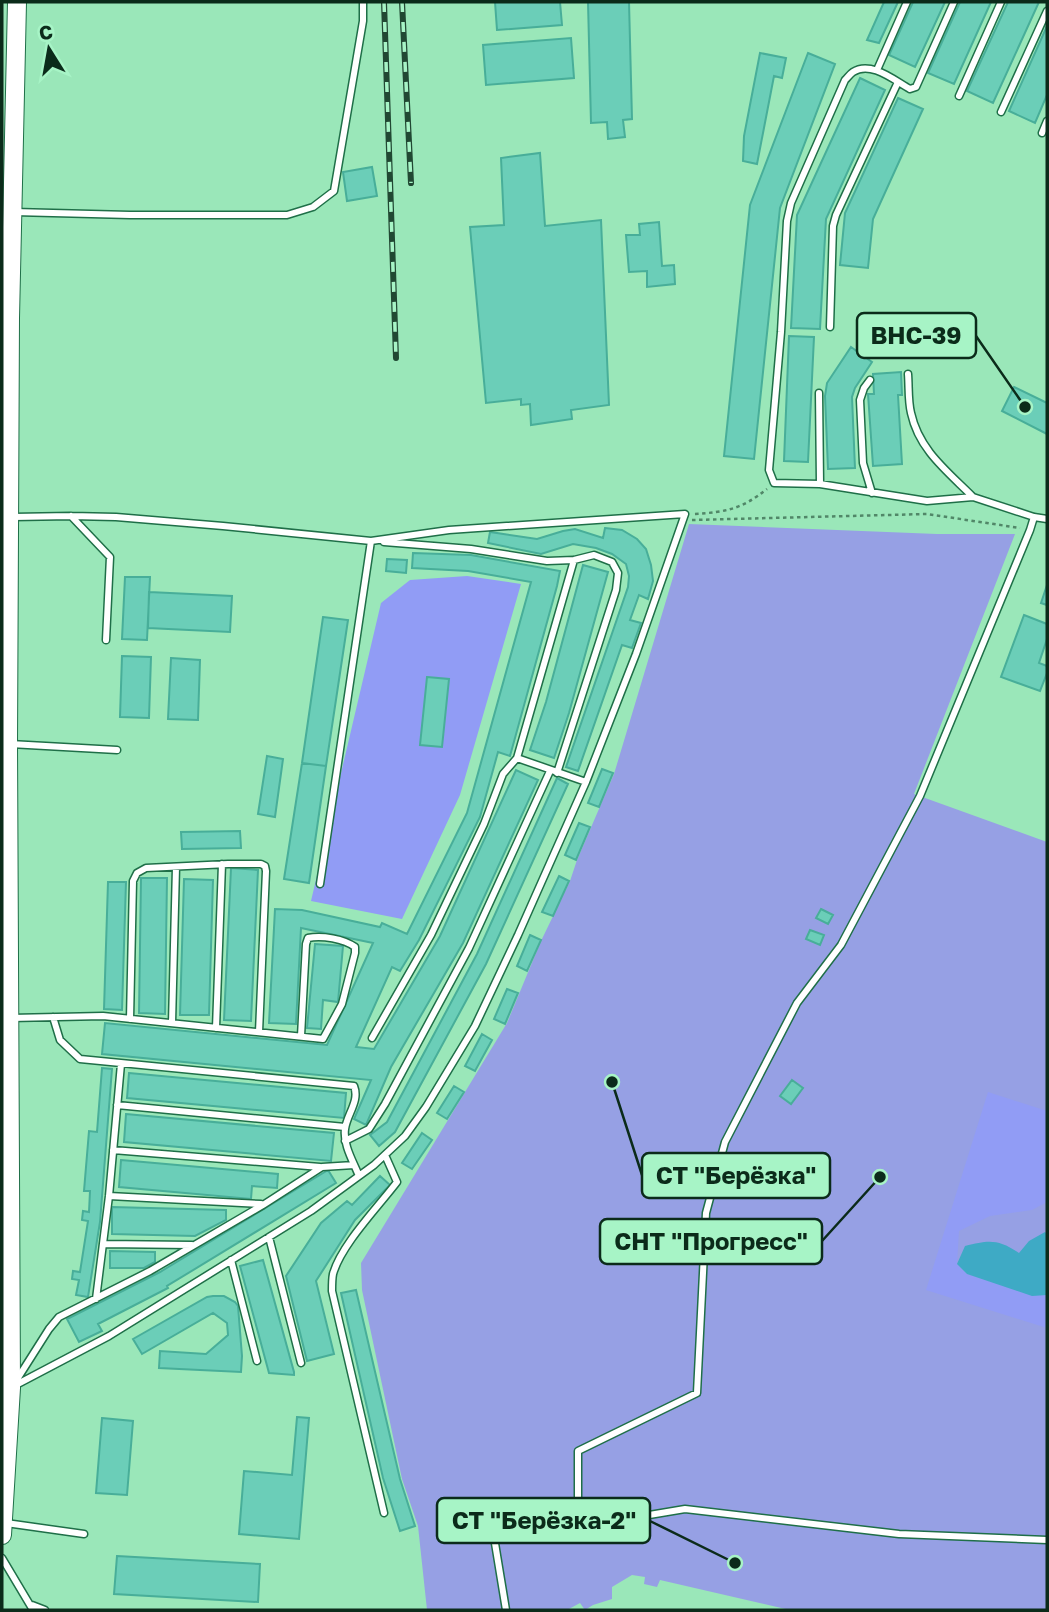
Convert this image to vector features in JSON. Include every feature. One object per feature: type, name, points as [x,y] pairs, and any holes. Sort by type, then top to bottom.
[{"type":"main road","points":[[3,1529],[11,1388],[6,1194],[9,1018],[5,635],[10,517],[6,387],[17,2]]},
{"type":"lane","points":[[12,212],[287,215],[313,207],[334,191],[363,21],[363,2]]},
{"type":"lane","points":[[877,70],[907,2]]},
{"type":"lane","points":[[954,2],[916,87],[910,89],[877,70],[866,68],[855,71],[845,80],[791,204],[787,221],[769,470],[774,483],[820,484],[927,501],[973,497],[1047,519]]},
{"type":"lane","points":[[959,96],[1001,2]]},
{"type":"lane","points":[[1001,112],[1047,11]]},
{"type":"lane","points":[[830,327],[835,215],[898,82]]},
{"type":"lane","points":[[1042,133],[1047,121]]},
{"type":"lane","points":[[908,374],[910,412],[920,440],[936,461],[973,497]]},
{"type":"lane","points":[[870,380],[860,400],[863,463],[872,493]]},
{"type":"lane","points":[[818,393],[820,484]]},
{"type":"lane","points":[[71,516],[110,557],[106,640]]},
{"type":"lane","points":[[10,517],[116,517],[471,549],[547,561],[573,560],[594,555],[612,562],[618,573],[616,590],[554,772],[469,948],[385,1104],[369,1129],[345,1141]]},
{"type":"lane","points":[[11,1388],[109,1336],[311,1211],[359,1176],[405,1136],[426,1107],[475,1026],[586,782],[636,654],[684,517],[449,530],[371,541]]},
{"type":"lane","points":[[578,1527],[579,1451],[697,1394],[706,1213],[725,1142],[797,1003],[841,945],[920,796],[1034,517]]},
{"type":"lane","points":[[320,884],[371,541]]},
{"type":"lane","points":[[372,1038],[430,935],[484,824],[503,774],[517,758],[573,560]]},
{"type":"lane","points":[[8,744],[117,750]]},
{"type":"lane","points":[[517,758],[586,782]]},
{"type":"lane","points":[[216,1028],[222,864]]},
{"type":"lane","points":[[130,1019],[133,881],[137,873],[146,868],[261,864],[266,871],[259,1032]]},
{"type":"lane","points":[[172,1023],[176,867]]},
{"type":"lane","points":[[9,1018],[103,1016],[323,1039],[342,1004],[355,953],[355,947],[348,942],[315,936],[308,938],[301,1036]]},
{"type":"lane","points":[[53,1017],[60,1040],[80,1059],[354,1086],[355,1100],[345,1127],[345,1141],[359,1176]]},
{"type":"lane","points":[[96,1299],[121,1064]]},
{"type":"lane","points":[[117,1105],[345,1127]]},
{"type":"lane","points":[[113,1150],[322,1167],[354,1165]]},
{"type":"lane","points":[[384,1513],[332,1291],[333,1275],[340,1258],[397,1182],[385,1154]]},
{"type":"lane","points":[[11,1388],[49,1329],[60,1317],[150,1271],[322,1167]]},
{"type":"lane","points":[[109,1196],[263,1205]]},
{"type":"lane","points":[[269,1237],[301,1363]]},
{"type":"lane","points":[[103,1244],[194,1245]]},
{"type":"lane","points":[[231,1260],[257,1361]]},
{"type":"lane","points":[[506,1610],[493,1531],[578,1527],[685,1509],[899,1534],[1047,1541]]},
{"type":"lane","points":[[3,1529],[84,1534]]},
{"type":"lane","points":[[2,1558],[32,1608],[45,1610]]},
{"type":"path","points":[[684,517],[718,512],[749,503],[774,483]]},
{"type":"path","points":[[684,517],[928,514],[1030,530]]},
{"type":"shaded area","points":[[689,524],[937,534],[1015,534],[914,794],[1047,842],[1047,1610],[790,1610],[660,1580],[657,1587],[644,1584],[645,1577],[632,1575],[612,1587],[612,1599],[585,1610],[580,1603],[567,1610],[427,1610],[418,1526],[402,1479],[362,1290],[361,1263],[507,1023],[614,774]]},
{"type":"shaded area","points":[[467,576],[521,584],[460,795],[402,919],[311,901],[381,603],[410,580]]},
{"type":"shaded area","points":[[988,1092],[1047,1111],[1047,1202],[1032,1210],[990,1216],[959,1231],[957,1264],[967,1274],[1032,1295],[1047,1295],[1047,1328],[926,1290]]},
{"type":"shaded area","points":[[1045,1232],[1047,1295],[1032,1296],[967,1274],[957,1264],[965,1246],[993,1242],[1019,1253],[1029,1241]]},
{"type":"building","points":[[495,2],[560,2],[562,25],[497,30]]},
{"type":"building","points":[[588,2],[629,2],[632,119],[623,120],[625,137],[608,139],[607,122],[591,123]]},
{"type":"building","points":[[884,2],[898,2],[879,43],[867,40]]},
{"type":"building","points":[[913,2],[945,2],[915,67],[889,55]]},
{"type":"building","points":[[960,2],[991,2],[954,84],[928,73]]},
{"type":"building","points":[[1008,2],[1039,2],[993,103],[967,91]]},
{"type":"building","points":[[1047,26],[1047,95],[1035,123],[1009,111]]},
{"type":"building","points":[[571,38],[574,78],[486,85],[483,45]]},
{"type":"building","points":[[760,53],[786,58],[782,78],[774,76],[757,164],[743,161],[744,136]]},
{"type":"building","points":[[808,53],[835,64],[780,208],[754,459],[724,456],[750,205]]},
{"type":"building","points":[[860,78],[885,90],[826,219],[820,329],[791,328],[797,215]]},
{"type":"building","points":[[898,98],[923,109],[873,219],[868,268],[840,265],[845,213]]},
{"type":"building","points":[[540,153],[545,226],[601,220],[609,405],[571,410],[572,419],[531,425],[530,404],[521,405],[521,399],[486,403],[470,227],[504,225],[501,158]]},
{"type":"building","points":[[372,167],[377,196],[347,201],[343,172]]},
{"type":"building","points":[[659,222],[662,266],[674,265],[675,284],[647,287],[647,271],[629,272],[626,235],[640,235],[639,224]]},
{"type":"building","points":[[789,336],[814,337],[808,462],[784,461]]},
{"type":"building","points":[[851,347],[872,362],[852,397],[855,468],[828,469],[825,396],[827,383]]},
{"type":"building","points":[[901,372],[902,395],[898,395],[902,464],[873,466],[868,394],[874,394],[873,374]]},
{"type":"building","points":[[1014,387],[1047,403],[1047,434],[1002,411]]},
{"type":"building","points":[[605,528],[622,530],[637,539],[646,549],[653,581],[648,599],[639,595],[630,620],[641,623],[632,648],[622,645],[578,771],[566,767],[628,587],[626,564],[612,554],[573,544],[541,554],[488,543],[490,532],[537,539],[575,529],[603,538]]},
{"type":"building","points":[[413,553],[471,555],[560,571],[510,756],[498,752],[480,817],[419,940],[400,971],[392,967],[356,1047],[374,1049],[440,936],[516,770],[538,780],[463,943],[391,1067],[366,1125],[354,1119],[371,1080],[102,1054],[105,1023],[327,1045],[373,943],[301,928],[296,1024],[269,1023],[275,909],[302,910],[380,927],[382,923],[407,934],[467,813],[531,582],[468,571],[412,568]]},
{"type":"building","points":[[387,559],[407,560],[406,573],[386,571]]},
{"type":"building","points":[[583,565],[608,572],[554,758],[530,750],[546,702]]},
{"type":"building","points":[[125,577],[150,577],[147,640],[122,639]]},
{"type":"building","points":[[1047,585],[1047,605],[1041,603]]},
{"type":"building","points":[[149,592],[232,596],[230,632],[148,628]]},
{"type":"building","points":[[1024,615],[1047,624],[1047,639],[1039,663],[1047,666],[1047,673],[1040,691],[1001,677]]},
{"type":"building","points":[[323,617],[348,620],[326,766],[302,763]]},
{"type":"building","points":[[122,656],[151,657],[149,718],[120,717]]},
{"type":"building","points":[[171,658],[200,660],[198,720],[168,719]]},
{"type":"building","points":[[427,677],[449,679],[442,747],[420,745]]},
{"type":"building","points":[[267,756],[283,759],[275,817],[258,814]]},
{"type":"building","points":[[302,763],[326,766],[309,883],[284,879]]},
{"type":"building","points":[[602,769],[613,773],[599,807],[588,803]]},
{"type":"building","points":[[557,778],[568,784],[486,964],[395,1132],[379,1146],[370,1135],[387,1122],[477,954]]},
{"type":"building","points":[[579,823],[590,827],[576,860],[565,855]]},
{"type":"building","points":[[240,831],[241,848],[182,849],[181,832]]},
{"type":"building","points":[[231,868],[258,870],[251,1021],[224,1020]]},
{"type":"building","points":[[559,876],[569,881],[553,916],[542,912]]},
{"type":"building","points":[[141,878],[167,878],[165,1014],[139,1013]]},
{"type":"building","points":[[184,879],[213,880],[209,1015],[180,1015]]},
{"type":"building","points":[[108,882],[126,882],[122,1010],[104,1009]]},
{"type":"building","points":[[821,909],[833,915],[828,924],[816,918]]},
{"type":"building","points":[[810,930],[824,935],[820,945],[806,939]]},
{"type":"building","points":[[530,935],[541,940],[527,971],[517,966]]},
{"type":"building","points":[[315,944],[343,946],[338,1002],[323,1000],[321,1029],[307,1028]]},
{"type":"building","points":[[507,989],[518,993],[505,1024],[494,1019]]},
{"type":"building","points":[[482,1034],[492,1040],[475,1071],[465,1066]]},
{"type":"building","points":[[102,1068],[112,1069],[100,1222],[88,1297],[76,1295],[79,1280],[72,1279],[73,1271],[80,1272],[88,1221],[82,1220],[83,1211],[89,1212],[90,1191],[84,1191],[89,1131],[97,1132]]},
{"type":"building","points":[[129,1073],[346,1093],[344,1118],[127,1098]]},
{"type":"building","points":[[792,1080],[803,1088],[791,1104],[780,1096]]},
{"type":"building","points":[[454,1086],[464,1092],[447,1119],[437,1113]]},
{"type":"building","points":[[126,1114],[334,1133],[331,1161],[124,1142]]},
{"type":"building","points":[[422,1133],[432,1140],[412,1169],[402,1163]]},
{"type":"building","points":[[121,1160],[278,1174],[277,1188],[252,1186],[251,1199],[119,1187]]},
{"type":"building","points":[[328,1170],[336,1183],[167,1286],[168,1288],[98,1324],[102,1331],[79,1342],[67,1319],[160,1272]]},
{"type":"building","points":[[380,1176],[390,1185],[355,1220],[316,1281],[334,1354],[307,1361],[286,1276],[321,1223],[347,1201],[352,1205]]},
{"type":"building","points":[[112,1207],[226,1210],[226,1220],[195,1236],[112,1234]]},
{"type":"building","points":[[110,1251],[155,1252],[155,1262],[144,1268],[110,1268]]},
{"type":"building","points":[[263,1260],[294,1375],[269,1373],[240,1266]]},
{"type":"building","points":[[356,1290],[400,1479],[415,1526],[400,1531],[383,1478],[341,1293]]},
{"type":"building","points":[[213,1296],[224,1296],[238,1306],[241,1372],[159,1368],[160,1351],[206,1354],[228,1335],[227,1323],[213,1313],[142,1354],[133,1339]]},
{"type":"building","points":[[297,1417],[309,1418],[299,1539],[239,1534],[244,1471],[292,1475]]},
{"type":"building","points":[[102,1418],[133,1421],[127,1495],[96,1493]]},
{"type":"building","points":[[117,1556],[260,1564],[258,1602],[114,1594]]},
{"type":"railway","points":[[384,2],[396,358]]},
{"type":"railway","points":[[402,2],[411,183]]},
{"type":"place","name":"ВНС-39","points":[[1025,407]]},
{"type":"place","name":"СТ \"Берёзка\"","points":[[612,1082]]},
{"type":"place","name":"СНТ \"Прогресс\"","points":[[880,1177]]},
{"type":"place","name":"СТ \"Берёзка-2\"","points":[[735,1563]]}]
